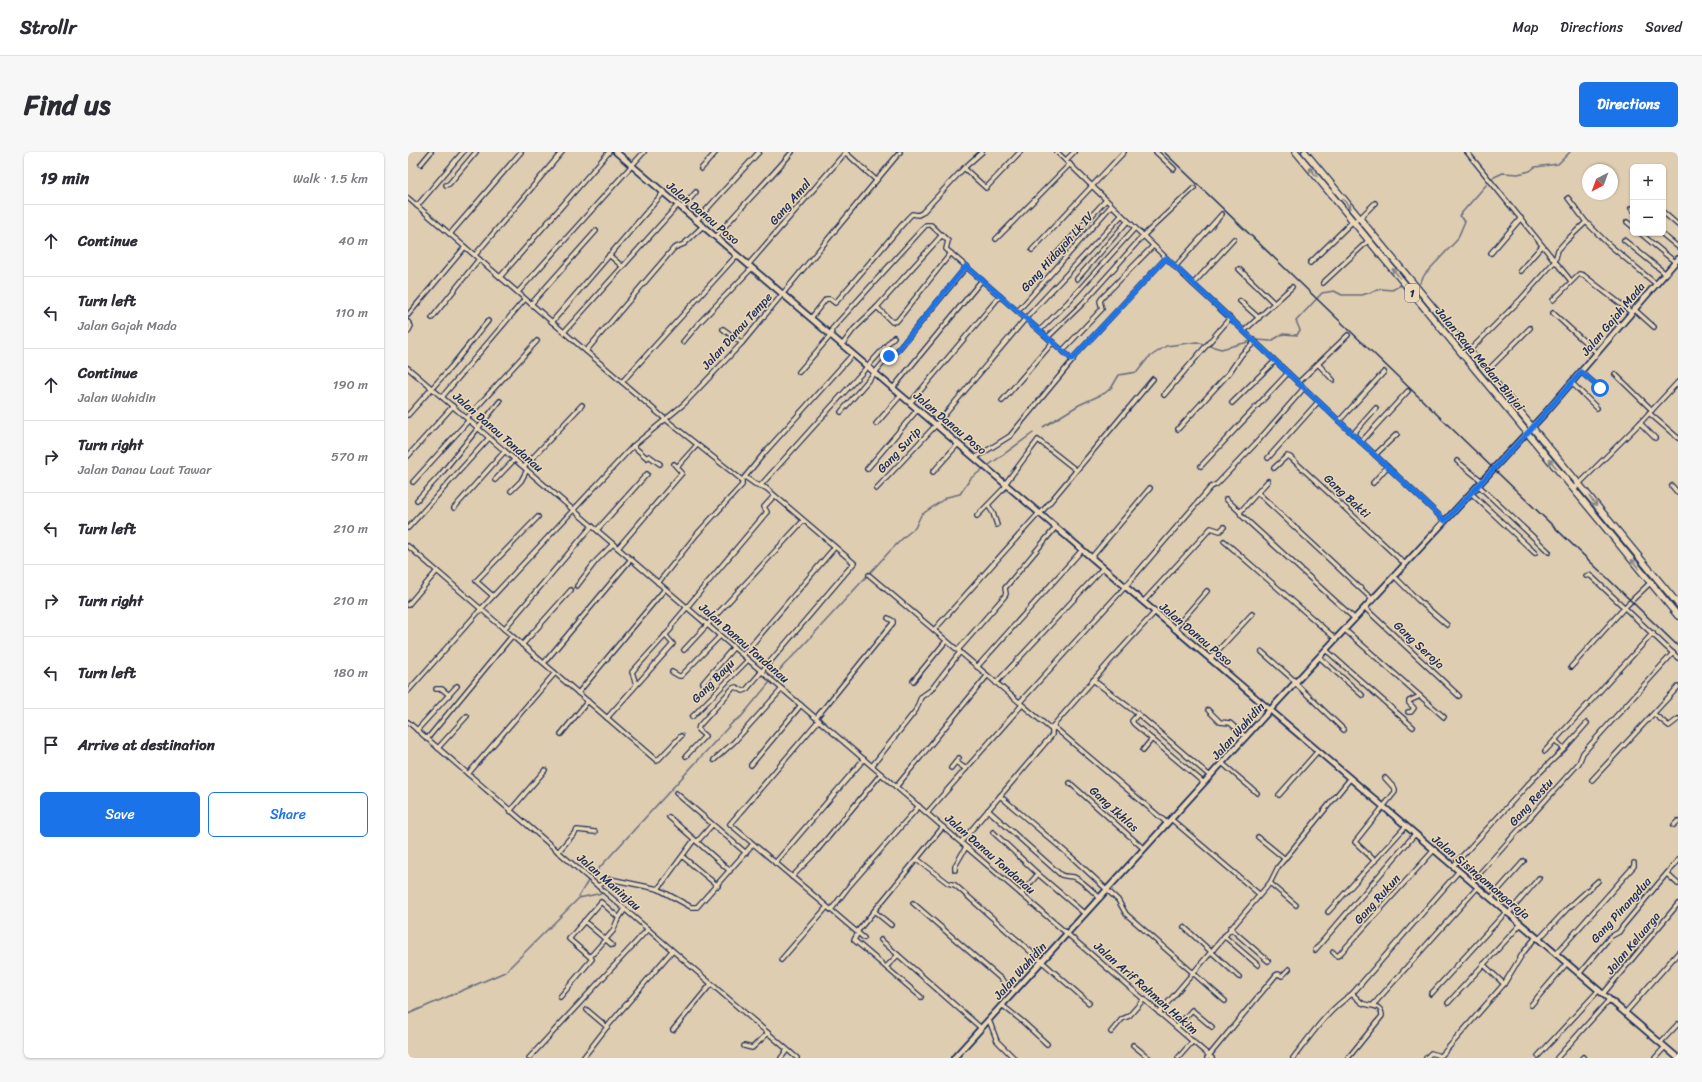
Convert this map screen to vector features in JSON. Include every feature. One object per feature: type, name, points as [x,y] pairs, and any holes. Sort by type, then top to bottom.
[{"type":"main road","name":"Jalan Raya Medan-Binjai","points":[[1296,152],[1678,616]]},
{"type":"main road","name":"Jalan Raya Medan-Binjai","points":[[1305,152],[1678,604]]},
{"type":"street","points":[[420,164],[431,152]]},
{"type":"street","points":[[417,206],[463,152]]},
{"type":"street","points":[[446,185],[449,184],[476,152]]},
{"type":"street","points":[[450,234],[521,152]]},
{"type":"street","points":[[474,255],[562,152]]},
{"type":"street","points":[[500,277],[609,152]]},
{"type":"street","name":"Jalan Danau Poso","points":[[616,152],[662,193],[680,206],[1270,710]]},
{"type":"street","points":[[518,292],[644,152]]},
{"type":"street","points":[[701,169],[716,152]]},
{"type":"street","points":[[696,221],[759,152]]},
{"type":"street","points":[[716,237],[742,206],[772,176],[792,152]]},
{"type":"street","points":[[846,152],[876,180]]},
{"type":"street","name":"Gang Amal","points":[[683,342],[699,322],[750,267],[846,152]]},
{"type":"street","name":"Jalan Danau Tempe","points":[[408,692],[481,609],[632,446],[684,404],[742,343],[900,152]]},
{"type":"street","points":[[811,318],[826,299],[830,299],[835,303],[908,218],[912,214],[922,212],[964,168],[982,152]]},
{"type":"street","points":[[964,168],[986,188],[1020,152]]},
{"type":"street","points":[[1058,152],[1127,222],[1192,284],[1445,521]]},
{"type":"street","points":[[1066,160],[1074,152]]},
{"type":"street","points":[[1032,250],[1124,152]]},
{"type":"street","points":[[1156,152],[1174,169]]},
{"type":"street","points":[[1467,152],[1571,281]]},
{"type":"street","points":[[996,239],[1070,164]]},
{"type":"street","points":[[1048,337],[1083,303],[1143,236],[1194,188]]},
{"type":"street","points":[[564,332],[680,206],[696,192]]},
{"type":"street","points":[[552,322],[662,193]]},
{"type":"street","points":[[408,198],[665,419],[697,445],[743,478],[755,484],[761,485],[853,562],[853,564],[746,690],[743,691],[736,687],[698,728],[698,730],[705,736],[686,756]]},
{"type":"street","points":[[1568,198],[1586,222],[1607,244],[1656,284]]},
{"type":"street","points":[[1048,263],[1106,200]]},
{"type":"street","points":[[1310,263],[1353,221],[1359,219],[1375,203]]},
{"type":"street","name":"Gang Hidayah Lk IV","points":[[1018,311],[1111,206]]},
{"type":"street","points":[[1175,267],[1222,214]]},
{"type":"street","points":[[1666,215],[1678,225]]},
{"type":"street","name":"Gang Surip","points":[[876,489],[936,425],[1026,318],[1121,216]]},
{"type":"street","points":[[1491,253],[1521,218]]},
{"type":"street","points":[[1077,278],[1127,222]]},
{"type":"street","points":[[1469,351],[1521,299],[1555,260],[1558,250],[1586,222]]},
{"type":"street","points":[[799,372],[831,335],[832,329],[926,225],[932,224],[948,241],[946,249],[1072,359]]},
{"type":"street","points":[[586,351],[674,248],[681,246],[703,226]]},
{"type":"street","points":[[1040,330],[1073,297],[1135,228]]},
{"type":"street","points":[[531,304],[596,231]]},
{"type":"street","points":[[842,345],[854,329],[877,307],[942,235]]},
{"type":"street","points":[[1644,236],[1677,260]]},
{"type":"street","points":[[1664,236],[1678,248]]},
{"type":"street","points":[[1192,284],[1234,239]]},
{"type":"street","points":[[1323,283],[1369,240]]},
{"type":"street","points":[[1624,240],[1666,274]]},
{"type":"street","points":[[1063,350],[1102,309],[1100,301],[1102,298],[1153,246]]},
{"type":"street","points":[[1520,271],[1542,246]]},
{"type":"street","points":[[408,316],[465,247]]},
{"type":"street","points":[[877,307],[892,322],[897,320],[952,253]]},
{"type":"street","points":[[609,255],[623,268]]},
{"type":"street","points":[[622,382],[737,255]]},
{"type":"street","points":[[975,458],[1010,436],[1072,362],[1072,359],[1166,258]]},
{"type":"street","points":[[432,318],[479,259]]},
{"type":"street","name":"Jalan Gajah Mada","points":[[1532,428],[1677,260]]},
{"type":"street","points":[[841,412],[889,356],[898,350],[966,266]]},
{"type":"street","points":[[1239,269],[1274,303]]},
{"type":"street","points":[[1553,300],[1579,274],[1583,275],[1654,327]]},
{"type":"street","points":[[893,388],[982,280]]},
{"type":"street","points":[[1244,332],[1292,287]]},
{"type":"street","points":[[910,403],[1000,296]]},
{"type":"street","points":[[442,397],[525,299]]},
{"type":"street","points":[[1240,301],[1258,318]]},
{"type":"street","points":[[1553,313],[1597,354]]},
{"type":"street","points":[[1164,395],[1230,318]]},
{"type":"street","points":[[408,415],[451,368],[488,321]]},
{"type":"street","points":[[408,322],[412,326],[408,332]]},
{"type":"street","points":[[723,328],[742,343]]},
{"type":"street","points":[[1486,372],[1530,328]]},
{"type":"street","points":[[1298,383],[1348,335]]},
{"type":"street","points":[[761,485],[894,337]]},
{"type":"street","points":[[413,482],[537,341]]},
{"type":"street","points":[[1178,429],[1229,373],[1242,354],[1254,341]]},
{"type":"street","points":[[1002,401],[1053,342]]},
{"type":"street","points":[[658,583],[697,534],[742,485],[743,478],[853,354]]},
{"type":"street","points":[[1232,403],[1275,361]]},
{"type":"street","points":[[1318,364],[1333,380]]},
{"type":"street","points":[[408,374],[410,369]]},
{"type":"street","name":"Jalan Danau Tondanau","points":[[410,369],[1067,933]]},
{"type":"street","points":[[1339,421],[1384,372]]},
{"type":"street","points":[[1581,372],[1600,388]]},
{"type":"street","points":[[1201,466],[1288,373]]},
{"type":"street","points":[[1615,374],[1652,410]]},
{"type":"street","points":[[934,630],[1040,513],[1153,379]]},
{"type":"street","points":[[1574,489],[1640,423],[1678,382]]},
{"type":"street","points":[[1572,383],[1597,408]]},
{"type":"street","points":[[927,813],[1021,703],[1125,587],[1211,487],[1217,484],[1248,452],[1304,388]]},
{"type":"street","points":[[1361,442],[1408,390]]},
{"type":"street","points":[[876,424],[901,395]]},
{"type":"street","points":[[417,500],[441,474],[500,401]]},
{"type":"street","points":[[1268,458],[1318,402]]},
{"type":"street","points":[[511,491],[521,481],[525,468],[582,405]]},
{"type":"street","points":[[408,456],[452,406]]},
{"type":"street","points":[[1353,434],[1376,408]]},
{"type":"street","points":[[868,468],[918,409]]},
{"type":"street","points":[[1649,413],[1678,438]]},
{"type":"street","points":[[1640,423],[1655,438]]},
{"type":"street","name":"Jalan Wahidin","points":[[954,1058],[1270,710],[1532,428]]},
{"type":"street","points":[[1375,456],[1397,434]]},
{"type":"street","points":[[408,528],[490,438]]},
{"type":"street","points":[[977,516],[1006,485],[1038,440],[1076,470]]},
{"type":"street","points":[[933,472],[958,444]]},
{"type":"street","points":[[618,548],[682,473],[676,465],[697,445]]},
{"type":"street","points":[[632,446],[647,458],[649,456],[660,464]]},
{"type":"street","points":[[454,508],[505,451]]},
{"type":"street","name":"Gang Bakti","points":[[1274,468],[1284,458],[1287,456],[1290,457],[1406,564]]},
{"type":"street","points":[[495,480],[515,459]]},
{"type":"street","points":[[1457,461],[1549,552]]},
{"type":"street","points":[[1373,483],[1387,467]]},
{"type":"street","points":[[597,530],[647,474]]},
{"type":"street","points":[[1240,512],[1268,481]]},
{"type":"street","points":[[1672,486],[1678,493]]},
{"type":"street","points":[[1091,558],[1150,488]]},
{"type":"street","points":[[1258,493],[1372,600]]},
{"type":"street","points":[[1471,493],[1535,553]]},
{"type":"street","points":[[636,684],[632,672],[665,635],[767,512],[764,507],[774,496]]},
{"type":"street","points":[[1226,499],[1240,512],[1241,515],[1355,619]]},
{"type":"street","points":[[988,505],[993,513],[997,525]]},
{"type":"street","points":[[493,596],[476,581],[538,517]]},
{"type":"street","points":[[684,650],[803,521]]},
{"type":"street","points":[[504,629],[592,526]]},
{"type":"street","points":[[872,766],[916,710],[921,697],[931,690],[959,651],[1004,597],[1006,594],[1005,588],[1056,527]]},
{"type":"street","points":[[1143,602],[1211,528],[1220,531],[1224,527]]},
{"type":"street","points":[[1224,541],[1336,639]]},
{"type":"street","points":[[577,586],[596,561],[613,544]]},
{"type":"street","points":[[408,546],[657,761],[681,736]]},
{"type":"street","points":[[743,655],[835,547]]},
{"type":"street","points":[[977,667],[1082,550]]},
{"type":"street","points":[[544,663],[631,559]]},
{"type":"street","points":[[996,683],[1103,568]]},
{"type":"street","points":[[408,605],[437,571]]},
{"type":"street","points":[[869,575],[1051,730],[1052,735],[961,842]]},
{"type":"street","points":[[1586,576],[1589,575],[1592,577],[1678,658]]},
{"type":"street","points":[[1394,576],[1418,600],[1447,625]]},
{"type":"street","points":[[1571,667],[1625,607],[1650,583]]},
{"type":"street","points":[[578,693],[666,589]]},
{"type":"street","points":[[522,645],[571,590]]},
{"type":"street","points":[[1174,628],[1207,591]]},
{"type":"street","name":"Gang Seroja","points":[[1365,608],[1459,696]]},
{"type":"street","points":[[1051,730],[1093,680],[1156,612]]},
{"type":"street","points":[[1210,659],[1252,614]]},
{"type":"street","points":[[864,938],[732,827],[731,822],[817,719],[893,623],[893,621],[888,618]]},
{"type":"street","points":[[1345,630],[1444,717]]},
{"type":"street","points":[[1545,751],[1653,633]]},
{"type":"street","points":[[607,718],[673,644],[665,635]]},
{"type":"street","points":[[427,739],[512,636]]},
{"type":"street","points":[[672,672],[681,676],[720,636]]},
{"type":"street","points":[[913,681],[946,640]]},
{"type":"street","points":[[703,683],[734,647]]},
{"type":"street","points":[[1326,650],[1413,727]]},
{"type":"street","points":[[1262,652],[1344,730]]},
{"type":"street","name":"Gang Restu","points":[[1472,882],[1579,763],[1583,753],[1673,652]]},
{"type":"street","points":[[1319,657],[1362,695]]},
{"type":"street","name":"Gang Bayu","points":[[692,717],[748,660]]},
{"type":"street","points":[[468,774],[555,673]]},
{"type":"street","points":[[896,787],[987,676]]},
{"type":"street","points":[[1093,680],[1138,714],[1210,776]]},
{"type":"street","points":[[417,730],[457,686]]},
{"type":"street","points":[[1592,780],[1678,686]]},
{"type":"street","points":[[436,689],[442,689],[449,695]]},
{"type":"street","points":[[714,760],[734,742],[782,689]]},
{"type":"street","points":[[1408,712],[1411,712],[1414,708],[1409,701],[1420,696]]},
{"type":"street","points":[[561,734],[588,701]]},
{"type":"street","points":[[752,765],[801,705]]},
{"type":"street","points":[[1208,710],[1220,722],[1230,723],[1246,737]]},
{"type":"street","name":"Jalan Sisingamangaraja","points":[[1270,710],[1678,1058]]},
{"type":"street","points":[[1138,714],[1132,722],[1204,783]]},
{"type":"street","points":[[1654,714],[1669,726],[1678,719]]},
{"type":"street","points":[[438,748],[467,716]]},
{"type":"street","name":"Jalan Maninjau","points":[[408,722],[797,1058]]},
{"type":"street","points":[[1453,866],[1587,723]]},
{"type":"street","points":[[1051,730],[1054,727],[1259,894]]},
{"type":"street","points":[[1143,750],[1152,739]]},
{"type":"street","points":[[1162,747],[1168,740]]},
{"type":"street","points":[[1555,740],[1564,749]]},
{"type":"street","points":[[1279,795],[1318,751]]},
{"type":"street","points":[[775,863],[864,759]]},
{"type":"street","points":[[950,768],[958,760],[966,769]]},
{"type":"street","points":[[1222,763],[1257,793]]},
{"type":"street","points":[[510,810],[545,770]]},
{"type":"street","points":[[792,878],[815,853],[881,774]]},
{"type":"street","points":[[1375,860],[1355,842],[1396,791],[1385,778]]},
{"type":"street","points":[[1160,1013],[1230,928],[1270,883],[1285,859],[1350,779]]},
{"type":"street","name":"Gang Ikhlas","points":[[1070,783],[1144,849]]},
{"type":"street","points":[[676,793],[746,853]]},
{"type":"street","points":[[1000,796],[1075,860],[1122,904],[1126,914],[1225,1001]]},
{"type":"street","points":[[831,910],[850,885],[919,806]]},
{"type":"street","points":[[988,810],[1061,874],[1065,877],[1072,876],[1076,878],[1100,898]]},
{"type":"street","points":[[669,817],[730,871]]},
{"type":"street","points":[[1674,825],[1678,821]]},
{"type":"street","points":[[658,889],[696,841],[712,825]]},
{"type":"street","points":[[1328,912],[1406,826]]},
{"type":"street","points":[[921,997],[854,940],[858,932],[874,911],[943,827]]},
{"type":"street","points":[[558,852],[577,830],[594,832]]},
{"type":"street","points":[[992,832],[1085,914]]},
{"type":"street","points":[[1315,950],[1415,834]]},
{"type":"street","points":[[1258,837],[1285,859]]},
{"type":"street","points":[[599,887],[610,879],[658,889],[695,908],[700,906],[753,844]]},
{"type":"street","points":[[955,870],[954,867],[966,847]]},
{"type":"street","name":"Gang Rukun","points":[[1333,952],[1337,956],[1339,955],[1434,850]]},
{"type":"street","points":[[683,857],[718,886]]},
{"type":"street","points":[[917,859],[948,883],[955,885],[1089,1003]]},
{"type":"street","name":"Gang Pinangdua","points":[[1579,974],[1610,937],[1619,932],[1678,860]]},
{"type":"street","points":[[1491,898],[1524,861]]},
{"type":"street","points":[[1556,954],[1634,866],[1634,863]]},
{"type":"street","points":[[1293,1058],[1337,1004],[1352,994],[1458,871]]},
{"type":"street","points":[[1021,894],[1038,874]]},
{"type":"street","points":[[1667,874],[1678,884]]},
{"type":"street","points":[[1431,994],[1538,878]]},
{"type":"street","points":[[1426,1058],[1431,1053],[1440,1056],[1442,1055],[1504,984],[1523,953],[1567,909],[1598,881]]},
{"type":"street","points":[[1270,883],[1296,905]]},
{"type":"street","points":[[1373,1005],[1478,887]]},
{"type":"street","points":[[590,957],[569,938],[600,902],[602,903],[608,895]]},
{"type":"street","points":[[602,903],[619,918]]},
{"type":"street","points":[[913,903],[1015,991]]},
{"type":"street","name":"Jalan Keluarga","points":[[1603,994],[1678,904]]},
{"type":"street","points":[[780,960],[827,907]]},
{"type":"street","points":[[560,997],[592,958],[590,957],[613,932],[625,909]]},
{"type":"street","points":[[874,911],[891,925]]},
{"type":"street","points":[[584,921],[612,945]]},
{"type":"street","points":[[1448,1003],[1521,924]]},
{"type":"street","points":[[1184,927],[1239,977]]},
{"type":"street","points":[[1230,928],[1268,962]]},
{"type":"street","points":[[529,1058],[648,929]]},
{"type":"street","name":"Jalan Arif Rahman Hakim","points":[[1067,933],[1210,1057]]},
{"type":"street","points":[[1224,936],[1258,964]]},
{"type":"street","points":[[881,940],[981,1028]]},
{"type":"street","points":[[583,1058],[672,950]]},
{"type":"street","points":[[1625,1013],[1678,953]]},
{"type":"street","points":[[886,967],[898,955]]},
{"type":"street","points":[[1531,1005],[1567,963]]},
{"type":"street","points":[[1483,964],[1504,984]]},
{"type":"street","points":[[1210,1057],[1276,975],[1278,974],[1282,976],[1289,969]]},
{"type":"street","points":[[672,1030],[710,984]]},
{"type":"street","points":[[1538,1056],[1598,990]]},
{"type":"street","points":[[1348,1058],[1382,1016],[1380,1010],[1373,1005],[1362,1003],[1352,994]]},
{"type":"street","points":[[1111,1032],[1122,1019],[1129,1016],[1144,999]]},
{"type":"street","points":[[1557,1058],[1609,1000]]},
{"type":"street","points":[[1002,1005],[1047,1044]]},
{"type":"street","points":[[587,1010],[607,1027]]},
{"type":"street","points":[[1177,1028],[1192,1010],[1212,1027]]},
{"type":"street","points":[[988,1020],[997,1041],[1014,1058]]},
{"type":"street","points":[[1655,1058],[1662,1045],[1678,1024]]},
{"type":"street","points":[[744,1046],[752,1048],[768,1033]]},
{"type":"street","points":[[1178,1058],[1193,1041]]},
{"type":"street","points":[[1133,1045],[1149,1058]]},
{"type":"street","points":[[780,1058],[788,1050]]},
{"type":"waterway","points":[[1492,178],[1503,173],[1518,174],[1530,171],[1535,167],[1558,164],[1570,152]]},
{"type":"waterway","points":[[1420,283],[1425,274],[1457,240],[1465,221],[1459,216],[1487,184]]},
{"type":"waterway","points":[[1256,340],[1271,341],[1283,334],[1297,335],[1300,330],[1296,321],[1322,293],[1334,291],[1342,295],[1362,295],[1381,289],[1392,290],[1401,285]]},
{"type":"waterway","points":[[1043,427],[1079,405],[1105,393],[1112,387],[1119,375],[1137,372],[1148,358],[1166,346],[1197,342],[1221,349],[1252,341]]},
{"type":"waterway","points":[[579,896],[588,881],[601,866],[733,722],[741,717],[784,665],[889,552],[915,528],[921,515],[947,497],[960,494],[971,478],[1033,433]]},
{"type":"waterway","points":[[408,1014],[505,972],[579,898],[602,893]]},
{"type":"railway","points":[[1164,152],[1678,646]]},
{"type":"route","points":[[889,356],[898,350],[966,266],[1072,359],[1166,258],[1202,294],[1230,318],[1445,521],[1530,430],[1581,372],[1600,388]]}]
